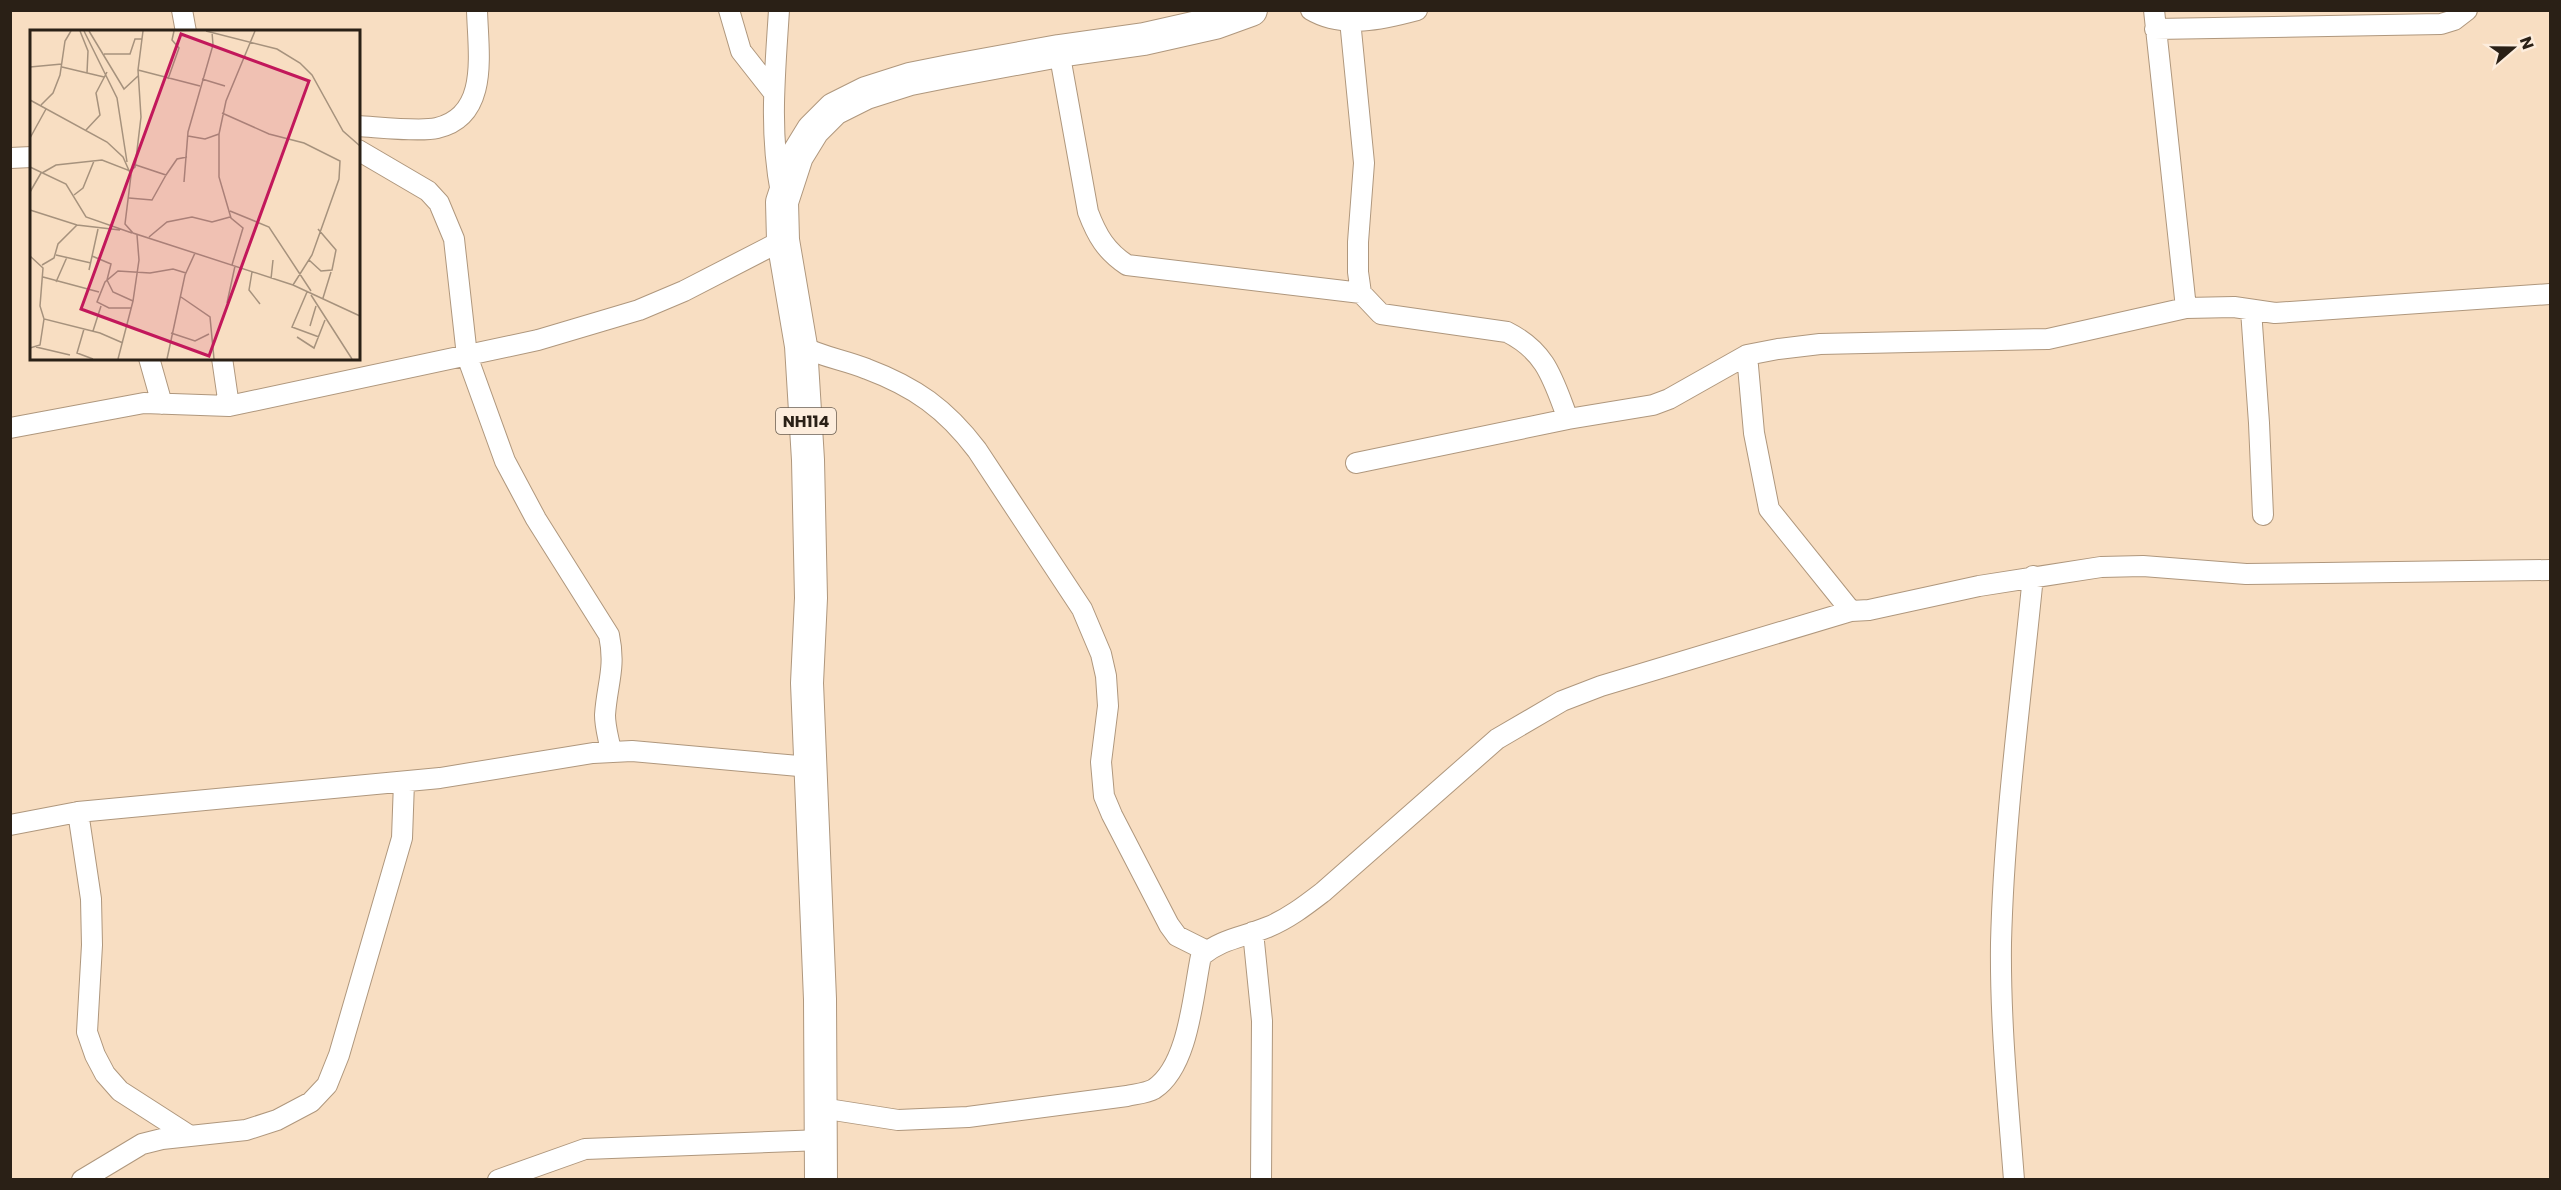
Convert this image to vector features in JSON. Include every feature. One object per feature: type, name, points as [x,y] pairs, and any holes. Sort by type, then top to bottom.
[{"type":"highway","name":"NH114","points":[[820,1179],[822,1140],[820,999],[807,683],[811,539],[801,346],[783,240],[782,202],[797,156],[813,130],[834,109],[866,93],[910,79],[1059,51],[1144,39],[1215,23],[1251,10]]},
{"type":"street","points":[[182,10],[186,30]]},
{"type":"street","points":[[360,126],[435,129],[454,121],[467,110],[475,96],[479,74],[477,10]]},
{"type":"street","points":[[729,10],[741,51],[774,93]]},
{"type":"street","points":[[779,10],[774,93],[774,155],[782,202]]},
{"type":"street","points":[[1311,10],[1334,19],[1367,22],[1417,10]]},
{"type":"street","points":[[2186,308],[2154,20],[2441,24],[2454,20],[2467,10]]},
{"type":"street","points":[[1350,20],[1364,163],[1358,242],[1361,293],[1381,314],[1507,332],[1524,341],[1538,353],[1552,378],[1568,419]]},
{"type":"street","points":[[1059,51],[1088,212],[1096,235],[1110,253],[1127,265],[1361,293]]},
{"type":"street","points":[[360,151],[428,191],[439,203],[454,238],[467,356],[505,461],[519,491],[609,635],[614,654],[605,714],[611,752]]},
{"type":"street","points":[[10,158],[30,157]]},
{"type":"street","points":[[10,428],[144,403],[229,406],[467,356],[583,328],[639,310],[684,291],[783,240]]},
{"type":"street","points":[[1356,463],[1568,419],[1653,405],[1669,399],[1747,355],[1778,349],[1821,344],[2048,339],[2186,308],[2234,307],[2275,313],[2550,294]]},
{"type":"street","points":[[2251,310],[2263,515]]},
{"type":"street","points":[[801,346],[819,356],[868,369],[914,391],[939,407],[958,424],[977,450],[1082,609],[1097,644],[1106,676],[1108,706],[1101,762],[1102,778],[1104,796],[1112,815],[1173,931],[1177,936],[1207,951]]},
{"type":"street","points":[[1747,355],[1754,433],[1770,509],[1851,611]]},
{"type":"street","points":[[150,360],[162,404]]},
{"type":"street","points":[[222,360],[229,406]]},
{"type":"street","points":[[821,1108],[898,1120],[968,1117],[1127,1096],[1153,1089],[1167,1077],[1185,1040],[1201,956],[1216,944],[1269,927],[1295,913],[1323,892],[1497,739],[1562,701],[1601,686],[1851,611],[1869,610],[2033,576],[2101,567],[2143,566],[2246,574],[2550,570]]},
{"type":"street","points":[[2014,1179],[2001,1021],[2001,942],[2009,815],[2033,576]]},
{"type":"street","points":[[10,825],[78,812],[404,782],[611,752],[643,752],[810,767]]},
{"type":"street","points":[[82,1179],[142,1144],[246,1130],[277,1120],[311,1102],[327,1085],[339,1055],[402,838],[404,782]]},
{"type":"street","points":[[78,812],[91,899],[92,945],[87,1032],[105,1074],[120,1090],[189,1136]]},
{"type":"street","points":[[1253,932],[1262,1021],[1261,1179]]},
{"type":"street","points":[[498,1179],[585,1149],[822,1140]]}]
